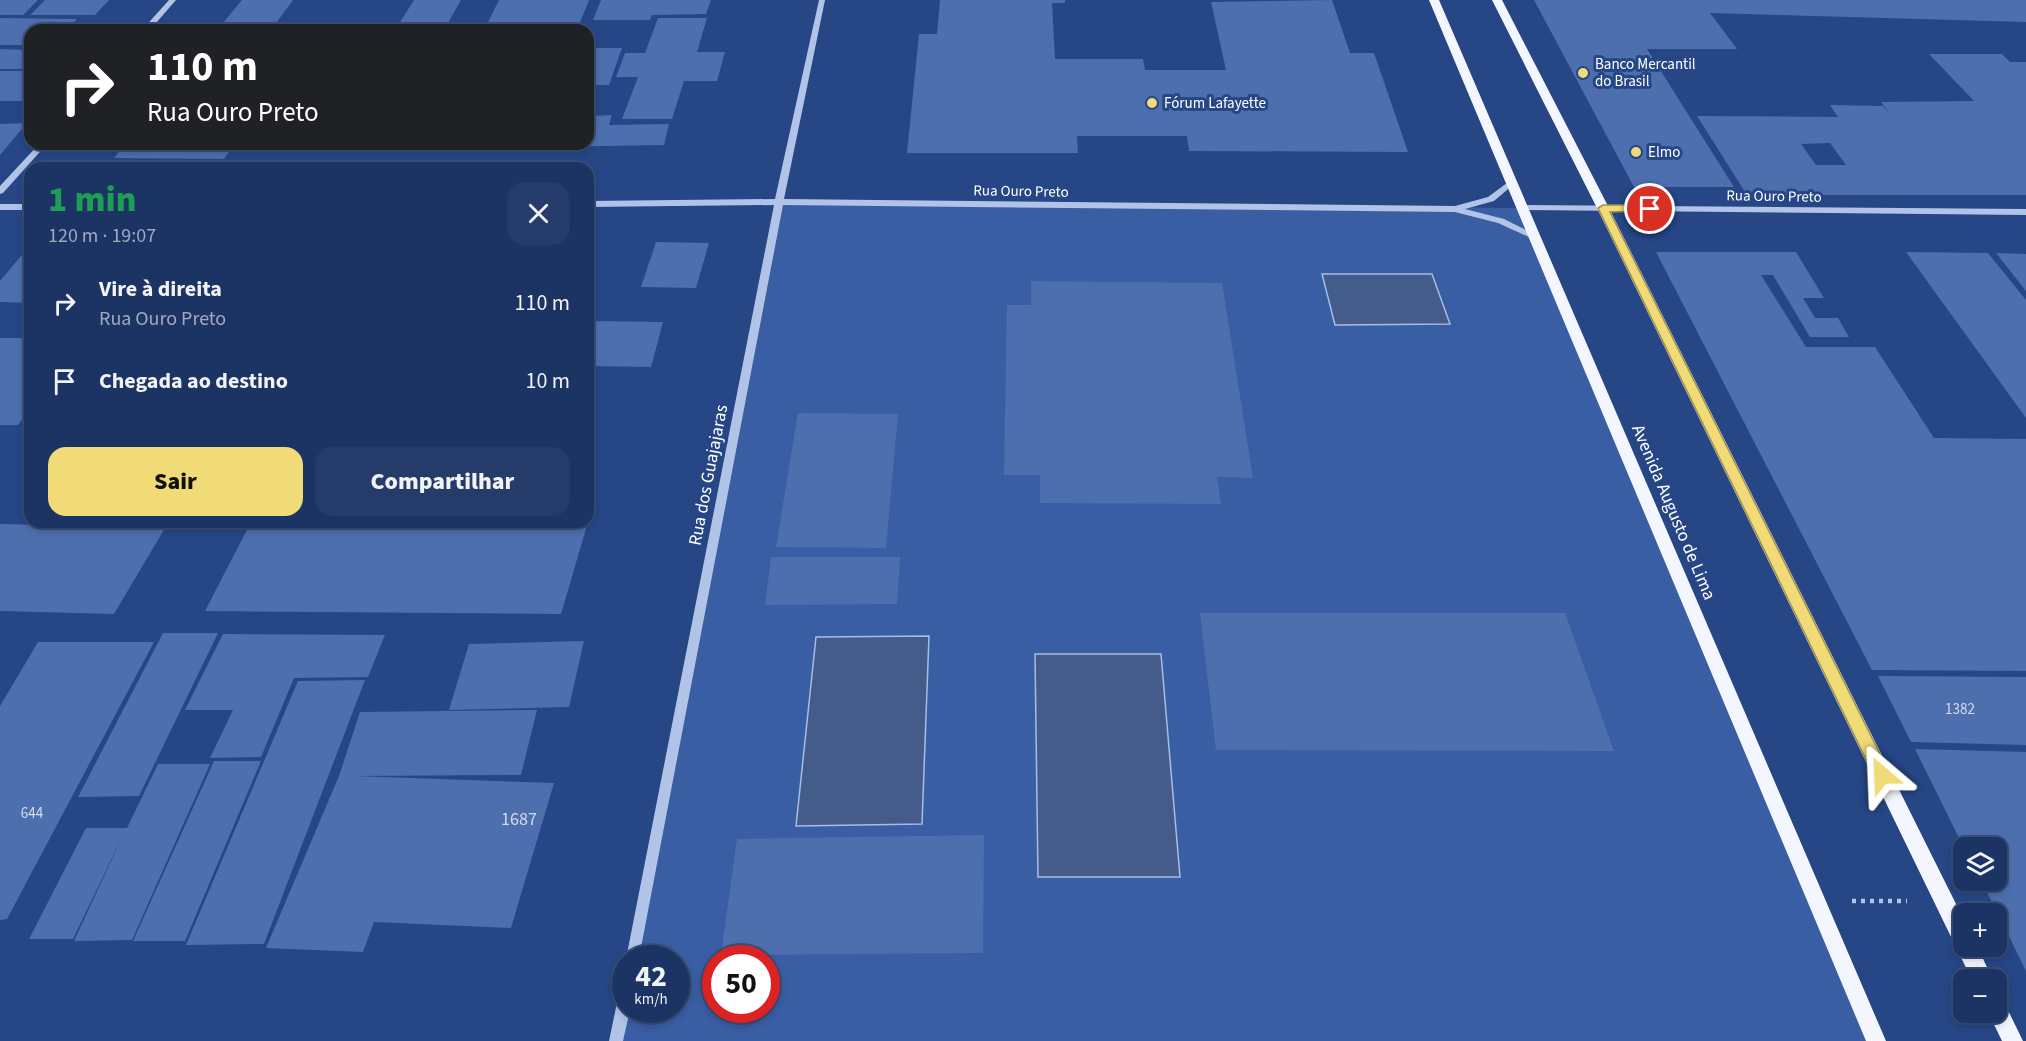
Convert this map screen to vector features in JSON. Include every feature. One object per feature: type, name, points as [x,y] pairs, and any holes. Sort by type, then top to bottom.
[{"type":"main road","name":"Avenida Augusto de Lima","points":[[1434,0],[1876,1041]]},
{"type":"main road","points":[[1497,0],[1603,208],[1953,919]]},
{"type":"main road","points":[[2004,1023],[2013,1041]]},
{"type":"street","points":[[151,24],[173,0]]},
{"type":"street","name":"Rua dos Guajajaras","points":[[635,945],[779,202],[822,0]]},
{"type":"street","points":[[27,162],[38,150]]},
{"type":"street","points":[[0,191],[24,165]]},
{"type":"street","name":"Rua Ouro Preto","points":[[1455,209],[1491,199],[1511,182]]},
{"type":"street","name":"Rua Ouro Preto","points":[[594,204],[779,202],[1455,209],[1501,221],[1534,236]]},
{"type":"street","points":[[0,207],[24,207]]},
{"type":"street","name":"Rua Ouro Preto","points":[[1522,208],[2026,212]]},
{"type":"street","points":[[616,1041],[620,1023]]},
{"type":"path","points":[[1815,901],[1944,901]]},
{"type":"shaded area","points":[[779,202],[1522,208],[1876,1041],[616,1041],[622,1023],[690,1023],[690,945],[635,945]]},
{"type":"shaded area","points":[[1322,274],[1432,274],[1450,324],[1335,325]]},
{"type":"shaded area","points":[[929,636],[922,824],[796,826],[816,637]]},
{"type":"shaded area","points":[[1035,654],[1161,654],[1180,877],[1038,877]]},
{"type":"building","points":[[0,0],[38,0],[23,15],[0,15]]},
{"type":"building","points":[[45,0],[109,0],[95,15],[30,15]]},
{"type":"building","points":[[242,0],[293,0],[275,24],[222,24]]},
{"type":"building","points":[[414,0],[461,0],[447,24],[399,24]]},
{"type":"building","points":[[499,0],[589,0],[579,24],[487,24]]},
{"type":"building","points":[[601,0],[711,0],[706,14],[652,15],[650,20],[593,20]]},
{"type":"building","name":"Fórum Lafayette","points":[[940,0],[1065,0],[1065,3],[1052,3],[1055,59],[1143,59],[1145,70],[1226,70],[1211,2],[1332,0],[1350,53],[1374,53],[1408,152],[1189,151],[1187,136],[1077,136],[1078,153],[907,153],[919,34],[937,34]]},
{"type":"building","points":[[1534,0],[2026,0],[2026,22],[1710,13],[1737,49],[1647,49],[1734,187],[1634,187]]},
{"type":"building","points":[[0,18],[77,19],[72,24],[24,24],[24,45],[0,45]]},
{"type":"building","points":[[658,18],[707,18],[697,52],[725,52],[717,81],[684,81],[672,119],[622,119],[638,77],[616,77],[625,53],[645,53]]},
{"type":"building","points":[[594,48],[622,48],[609,85],[594,85]]},
{"type":"building","points":[[0,49],[24,50],[24,69],[0,69]]},
{"type":"building","points":[[1929,54],[2002,54],[2010,62],[2026,62],[2026,195],[1747,195],[1697,116],[1838,117],[1830,105],[1883,106],[1890,115],[1881,102],[1974,101]],"holes":[[[1830,143],[1846,165],[1816,165],[1801,144]]]},
{"type":"building","points":[[0,71],[24,71],[24,101],[0,101]]},
{"type":"building","points":[[612,115],[609,125],[669,124],[664,145],[594,146],[594,116]]},
{"type":"building","points":[[24,123],[24,127],[0,155],[0,124]]},
{"type":"building","points":[[120,150],[231,150],[224,159],[114,158]]},
{"type":"building","points":[[656,242],[709,243],[696,288],[641,287]]},
{"type":"building","points":[[1656,252],[1796,252],[1824,298],[1803,298],[1815,318],[1838,318],[1849,337],[1810,337],[1773,275],[1761,275],[1806,347],[1875,347],[1934,438],[2026,439],[2026,671],[1872,670]]},
{"type":"building","points":[[1906,252],[1988,253],[2026,300],[2026,418]]},
{"type":"building","points":[[1996,253],[2026,254],[2026,291]]},
{"type":"building","points":[[21,256],[24,256],[24,303],[0,302],[0,281]]},
{"type":"building","points":[[1031,281],[1222,283],[1253,478],[1217,477],[1221,504],[1040,503],[1040,475],[1004,475],[1007,305],[1031,305]]},
{"type":"building","points":[[594,321],[663,322],[651,367],[594,366]]},
{"type":"building","points":[[0,338],[24,338],[24,417],[18,425],[0,425]]},
{"type":"building","points":[[798,413],[898,414],[886,548],[776,547]]},
{"type":"building","points":[[0,524],[24,525],[24,528],[165,528],[114,614],[0,611]]},
{"type":"building","points":[[248,528],[586,528],[561,614],[205,611]]},
{"type":"building","points":[[771,557],[900,557],[897,604],[765,605]]},
{"type":"building","points":[[1200,613],[1565,613],[1614,751],[1216,750]]},
{"type":"building","points":[[163,633],[218,633],[139,796],[78,797]]},
{"type":"building","points":[[223,634],[385,635],[368,677],[294,678],[261,757],[210,758],[233,710],[185,710]]},
{"type":"building","points":[[584,641],[569,707],[449,710],[469,644]]},
{"type":"building","points":[[38,642],[154,642],[7,919],[0,920],[0,706]]},
{"type":"building","points":[[1878,676],[2026,677],[2026,745],[1911,742]]},
{"type":"building","points":[[365,680],[264,944],[186,945],[298,681]]},
{"type":"building","points":[[537,710],[521,775],[354,776],[554,783],[511,928],[374,922],[363,952],[266,948],[339,776],[360,712]]},
{"type":"building","points":[[1915,749],[2026,752],[2026,971],[2007,933],[2007,903],[1992,903],[1986,891],[2007,891],[2007,837],[1959,837]]},
{"type":"building","points":[[214,761],[261,761],[185,941],[133,941]]},
{"type":"building","points":[[158,764],[210,764],[132,940],[74,941],[125,831],[73,939],[29,939],[86,828],[127,828]]},
{"type":"building","points":[[984,835],[983,953],[780,955],[780,945],[722,945],[737,839]]},
{"type":"place","name":"Banco Mercantil do Brasil","points":[[1583,73]]},
{"type":"place","name":"Fórum Lafayette","points":[[1152,103]]},
{"type":"place","name":"Elmo","points":[[1636,152]]},
{"type":"route","points":[[1650,209],[1603,208],[1882,775]]}]
